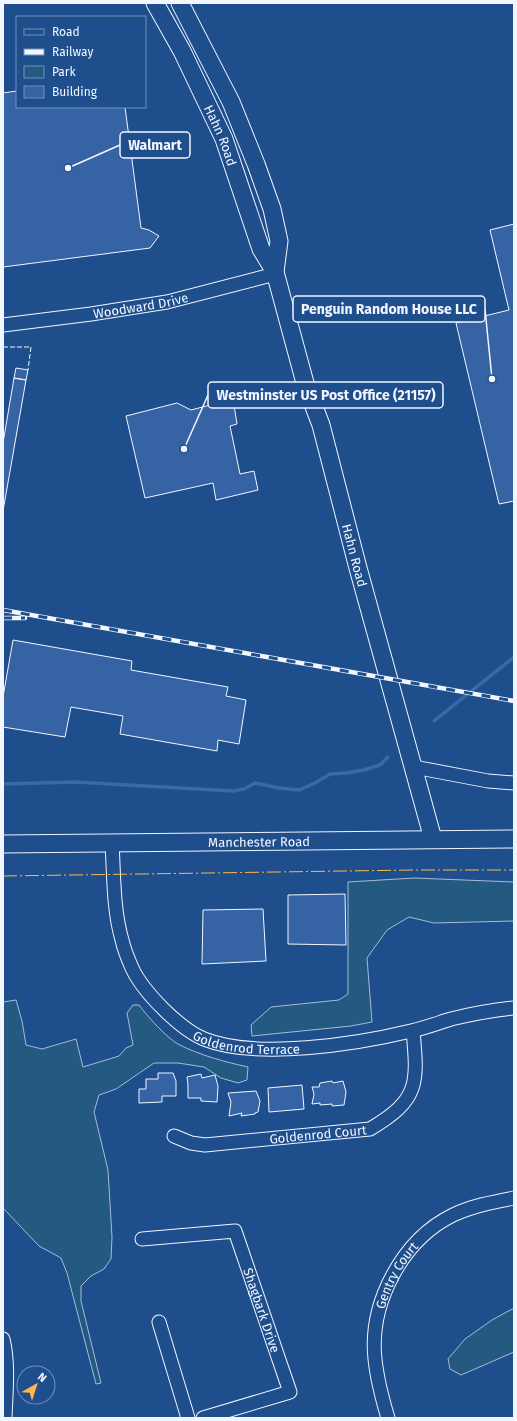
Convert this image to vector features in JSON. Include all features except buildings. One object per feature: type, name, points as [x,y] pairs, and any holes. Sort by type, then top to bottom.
[{"type":"main road","name":"Hahn Road","points":[[155,3],[182,51],[224,139],[261,249],[275,273],[305,383],[321,425],[358,568],[433,839]]},
{"type":"main road","name":"Hahn Road","points":[[180,3],[231,102],[272,209],[279,241],[275,273]]},
{"type":"main road","name":"Manchester Road","points":[[3,844],[514,839]]},
{"type":"street","name":"Woodward Drive","points":[[3,325],[91,314],[167,302],[275,273]]},
{"type":"street","points":[[414,767],[482,780],[514,783]]},
{"type":"street","name":"Goldenrod Terrace","points":[[112,844],[116,914],[122,940],[132,968],[144,987],[158,1003],[186,1029],[203,1039],[241,1048],[277,1049],[318,1046],[370,1040],[413,1031],[475,1014],[514,1008]]},
{"type":"street","name":"Goldenrod Court","points":[[174,1136],[191,1143],[205,1144],[370,1129],[389,1117],[404,1104],[413,1089],[416,1064],[413,1031]]},
{"type":"street","name":"Gentry Court","points":[[388,1418],[377,1377],[374,1358],[375,1332],[378,1310],[385,1290],[397,1267],[423,1236],[452,1216],[472,1207],[514,1198]]},
{"type":"street","name":"Shagbark Drive","points":[[142,1239],[235,1231],[290,1392],[203,1418]]},
{"type":"street","points":[[159,1322],[188,1418]]},
{"type":"street","points":[[3,1339],[6,1367],[5,1418]]},
{"type":"green space","points":[[414,878],[514,882],[514,921],[434,923],[409,917],[387,930],[367,958],[372,1022],[351,1026],[252,1036],[251,1025],[271,1007],[339,1000],[348,994],[348,882]]},
{"type":"green space","points":[[16,1000],[22,1021],[26,1045],[42,1049],[76,1039],[83,1067],[119,1056],[126,1048],[133,1045],[127,1013],[133,1005],[139,1005],[168,1037],[178,1044],[212,1058],[248,1067],[247,1080],[238,1083],[221,1078],[204,1067],[178,1063],[154,1063],[116,1089],[99,1095],[94,1112],[108,1170],[112,1237],[111,1259],[104,1269],[91,1276],[81,1286],[81,1301],[101,1383],[96,1384],[67,1273],[61,1258],[39,1246],[3,1208],[3,1002]]},
{"type":"green space","points":[[514,1308],[514,1352],[461,1375],[450,1369],[448,1359],[465,1339],[492,1320]]},
{"type":"waterway","points":[[434,721],[514,657]]},
{"type":"waterway","points":[[3,784],[76,782],[233,791],[244,789],[255,783],[299,790],[330,774],[364,770],[380,765],[388,757]]},
{"type":"railway","points":[[3,610],[514,701]]},
{"type":"railway","points":[[3,618],[25,618]]},
{"type":"fence","points":[[3,347],[31,347],[28,370]]},
{"type":"power","points":[[3,876],[514,870]]},
{"type":"place","name":"Walmart","points":[[68,168]]},
{"type":"place","name":"Penguin Random House LLC","points":[[492,379]]},
{"type":"place","name":"Westminster US Post Office (21157)","points":[[184,449]]}]
